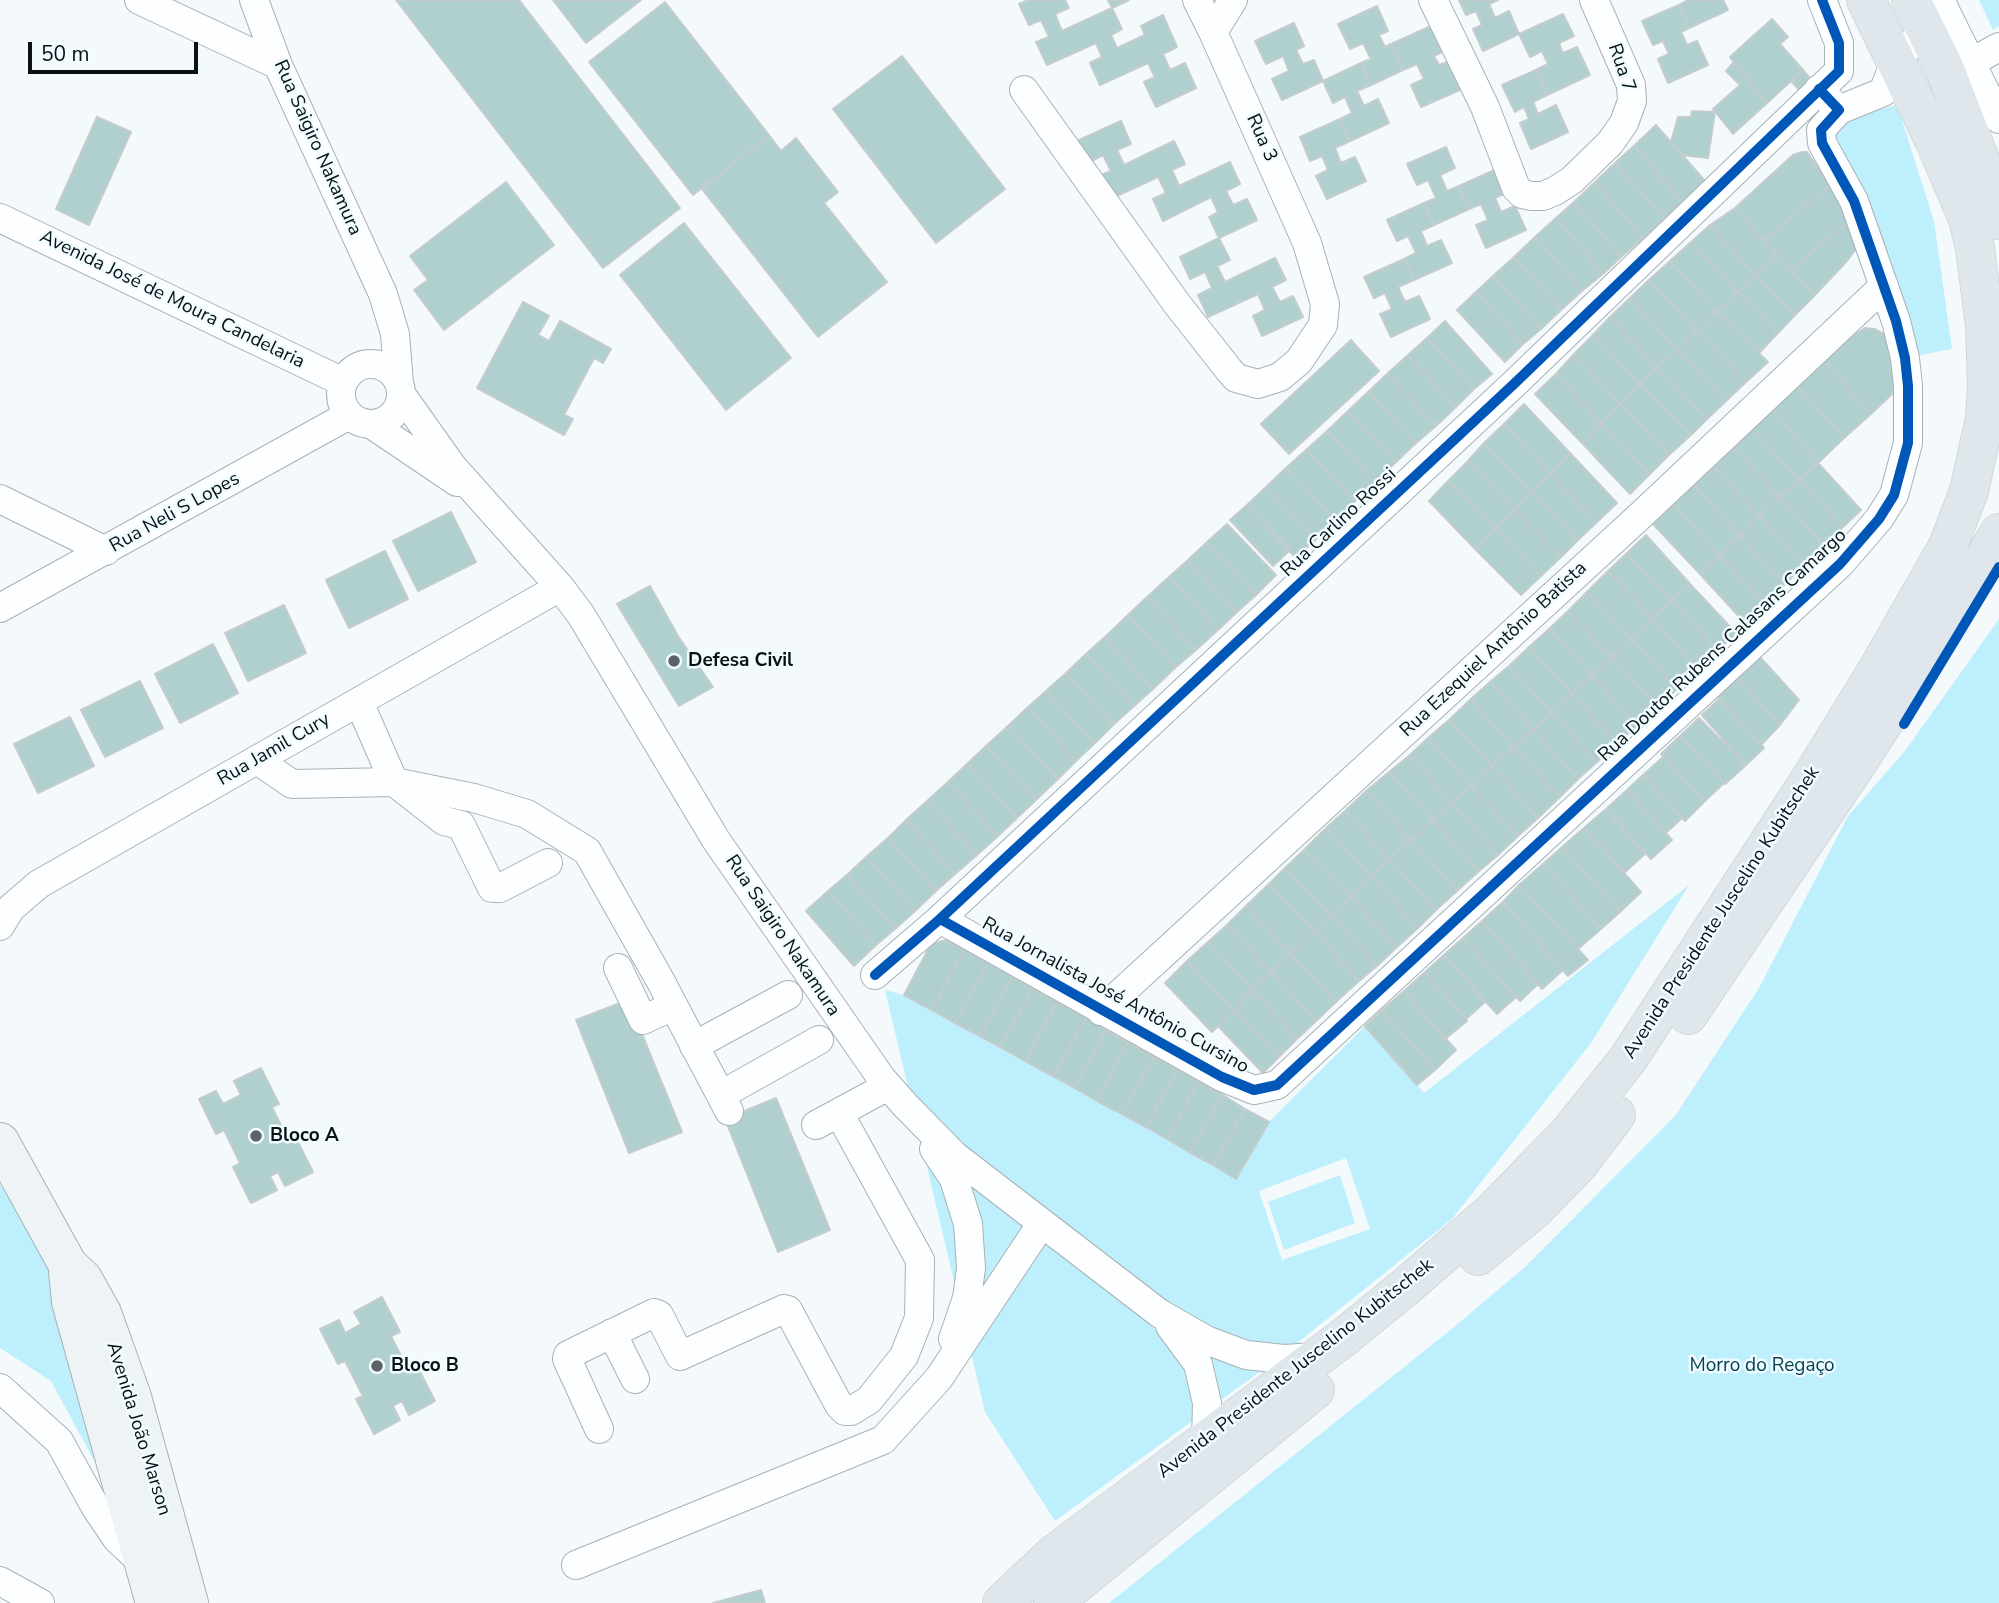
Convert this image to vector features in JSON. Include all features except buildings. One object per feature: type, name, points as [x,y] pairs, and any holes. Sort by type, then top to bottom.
[{"type":"main road","name":"Avenida Presidente Juscelino Kubitschek","points":[[1002,1603],[1053,1555],[1404,1289],[1492,1212],[1569,1133],[1628,1059],[1818,767],[1948,546],[1969,491],[1992,405],[1993,363],[1968,219],[1936,144],[1866,0]]},
{"type":"main road","points":[[1930,9],[1944,67],[1999,220]]},
{"type":"main road","name":"Avenida Presidente Juscelino Kubitschek","points":[[1053,1603],[1534,1210],[1577,1166],[1644,1079],[1856,765],[1944,629],[1999,533]]},
{"type":"main road","name":"Avenida João Marson","points":[[0,1142],[68,1265],[83,1279],[94,1296],[132,1397],[189,1603]]},
{"type":"main road","name":"Avenida João Marson","points":[[68,1265],[71,1302],[155,1603]]},
{"type":"street","points":[[139,0],[278,65]]},
{"type":"street","name":"Rua Saigiro Nakamura","points":[[254,0],[278,65],[383,294],[395,334],[400,388],[452,466],[560,587],[581,615],[716,840],[798,961],[897,1096],[955,1156],[1159,1313],[1206,1340],[1246,1355],[1284,1359],[1315,1357]]},
{"type":"street","name":"Rua 3","points":[[1024,90],[1177,304],[1236,377],[1258,384],[1280,376],[1299,361],[1323,324],[1326,315],[1319,279],[1307,243],[1197,0]]},
{"type":"street","points":[[1213,32],[1233,0]]},
{"type":"street","name":"Rua 7","points":[[1433,0],[1485,107],[1516,188],[1522,194],[1543,196],[1572,180],[1610,143],[1624,122],[1632,102],[1630,85],[1606,7]]},
{"type":"street","name":"Rua Carlino Rossi","points":[[875,975],[940,919],[1515,383],[1839,71],[1839,43],[1822,0]]},
{"type":"street","points":[[1819,89],[1839,110],[1883,92],[1895,62],[1930,9],[1970,63],[1999,118]]},
{"type":"street","points":[[1970,63],[1999,47]]},
{"type":"street","name":"Rua Doutor Rubens Calasans Camargo","points":[[1277,1085],[1840,564],[1879,519],[1894,495],[1908,443],[1905,358],[1896,321],[1854,201],[1822,143],[1821,130],[1839,110]]},
{"type":"street","name":"Avenida José de Moura Candelaria","points":[[0,218],[343,382]]},
{"type":"street","name":"Rua Ezequiel Antônio Batista","points":[[1101,1011],[1641,515],[1884,286]]},
{"type":"street","points":[[372,363],[383,294]]},
{"type":"street","points":[[372,363],[393,372],[400,388],[399,406],[382,422],[360,419],[343,405],[343,382],[350,372],[360,365],[372,363]]},
{"type":"street","name":"Rua Saigiro Nakamura","points":[[360,419],[477,495]]},
{"type":"street","name":"Rua Neli S Lopes","points":[[0,608],[360,419]]},
{"type":"street","points":[[0,499],[106,551]]},
{"type":"street","name":"Rua Jamil Cury","points":[[0,926],[11,908],[39,884],[560,587]]},
{"type":"street","points":[[359,702],[394,782],[444,821],[461,825],[492,888],[500,888],[548,863]]},
{"type":"street","points":[[257,760],[292,784],[394,782],[474,797],[527,814],[587,851],[725,1103],[819,1040]]},
{"type":"street","name":"Rua Jornalista José Antônio Cursino","points":[[940,919],[1101,1011],[1243,1087],[1254,1090],[1277,1085]]},
{"type":"street","points":[[618,968],[643,1020],[673,1006]]},
{"type":"street","points":[[694,1046],[788,995]]},
{"type":"street","points":[[599,1429],[567,1360],[571,1352],[654,1313],[659,1315],[678,1354],[685,1356],[788,1310],[839,1405],[845,1411],[851,1411],[869,1400],[904,1356],[919,1318],[920,1260],[827,1119],[897,1096],[954,1179],[968,1224],[971,1268],[967,1298],[939,1378]]},
{"type":"street","points":[[576,1565],[883,1440],[939,1378],[1042,1223]]},
{"type":"street","name":"Rua Saigiro Nakamura","points":[[1159,1313],[1198,1364],[1207,1403],[1206,1441]]},
{"type":"street","points":[[612,1333],[635,1379]]},
{"type":"street","points":[[0,1388],[13,1412],[59,1441],[96,1508],[117,1539],[145,1565]]},
{"type":"street","points":[[0,1581],[40,1603]]},
{"type":"green space","points":[[1979,0],[1999,0],[1999,26],[1993,30]]},
{"type":"green space","points":[[1897,105],[1934,221],[1952,349],[1905,358],[1822,143],[1839,110],[1865,113]]},
{"type":"green space","name":"Morro do Regaço","points":[[1999,619],[1999,1603],[1109,1603],[1525,1267],[1675,1116],[1759,988],[1848,816],[1905,751]]},
{"type":"green space","points":[[1689,885],[1591,1043],[1452,1219],[1276,1360],[1055,1521],[985,1412],[885,990],[904,995],[1236,1179],[1269,1122],[1365,1026],[1424,1093]],"holes":[[[1346,1158],[1370,1229],[1282,1260],[1259,1191]]]},
{"type":"green space","points":[[1340,1175],[1355,1223],[1284,1250],[1268,1202]]},
{"type":"green space","points":[[0,1185],[21,1213],[71,1314],[116,1501],[51,1381],[0,1348]]},
{"type":"cycle path","points":[[875,975],[940,919],[1515,383],[1839,71],[1839,43],[1822,0]]},
{"type":"cycle path","points":[[940,919],[1222,1077],[1254,1090],[1277,1085],[1840,564],[1879,519],[1894,495],[1908,443],[1908,386],[1905,358],[1896,321],[1854,201],[1822,143],[1821,130],[1839,110],[1819,89]]},
{"type":"cycle path","points":[[1904,724],[1999,567]]},
{"type":"place","name":"Defesa Civil","points":[[674,661]]},
{"type":"place","name":"Bloco A","points":[[256,1136]]},
{"type":"place","name":"Bloco B","points":[[377,1366]]}]
